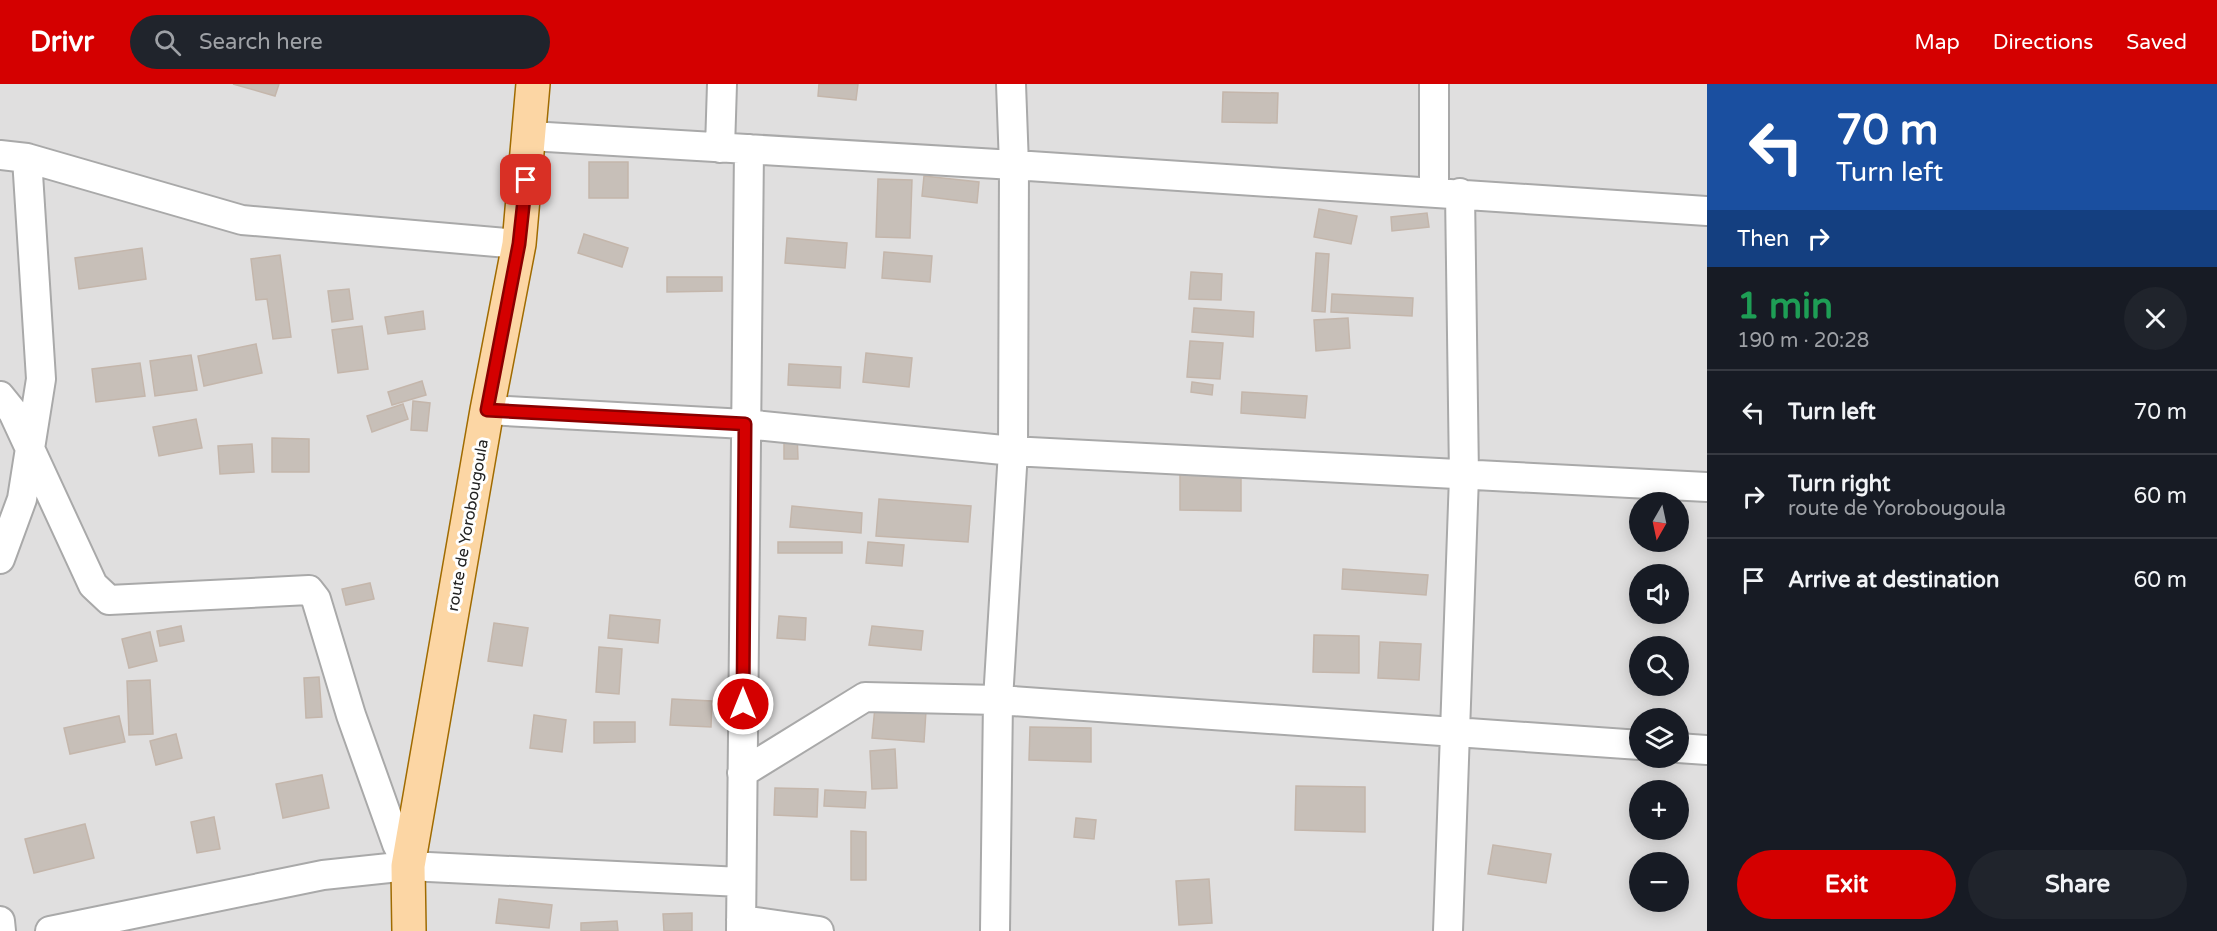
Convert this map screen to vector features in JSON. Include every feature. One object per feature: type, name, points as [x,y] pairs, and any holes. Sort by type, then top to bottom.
[{"type":"main road","name":"route de Yorobougoula","points":[[409,931],[408,866],[487,410],[519,244],[533,84]]},
{"type":"street","points":[[720,148],[722,84]]},
{"type":"street","points":[[995,931],[998,700],[1013,451],[1014,165],[1011,84]]},
{"type":"street","points":[[1434,84],[1447,192],[1464,476],[1457,732],[1448,931]]},
{"type":"street","points":[[530,136],[1447,192],[1707,211]]},
{"type":"street","points":[[749,149],[741,925],[819,931]]},
{"type":"street","points":[[0,559],[21,499],[41,379],[14,156],[242,219],[519,244]]},
{"type":"street","points":[[0,396],[13,412],[93,585],[110,600],[309,590],[316,599],[351,716],[397,844],[408,866]]},
{"type":"street","points":[[487,410],[745,424],[1013,451],[1707,488]]},
{"type":"street","points":[[742,773],[865,697],[998,700],[1629,744]]},
{"type":"street","points":[[1689,749],[1707,750]]},
{"type":"street","points":[[50,931],[323,875],[408,866],[741,882]]},
{"type":"street","points":[[0,921],[1,931]]},
{"type":"shaded area","points":[[0,84],[1707,84],[1707,931],[0,931]]},
{"type":"building","points":[[233,84],[279,84],[275,96]]},
{"type":"building","points":[[819,84],[858,84],[856,100],[818,96]]},
{"type":"building","points":[[1223,92],[1278,93],[1277,123],[1222,122]]},
{"type":"building","points":[[589,162],[628,162],[628,198],[589,198]]},
{"type":"building","points":[[924,176],[979,182],[977,203],[922,196]]},
{"type":"building","points":[[878,179],[912,180],[910,238],[876,237]]},
{"type":"building","points":[[1319,209],[1357,216],[1351,244],[1314,237]]},
{"type":"building","points":[[1427,213],[1429,227],[1392,231],[1391,217]]},
{"type":"building","points":[[584,234],[628,248],[622,267],[578,253]]},
{"type":"building","points":[[787,238],[847,243],[845,268],[785,263]]},
{"type":"building","points":[[142,248],[146,279],[79,289],[75,258]]},
{"type":"building","points":[[884,252],[932,256],[930,282],[882,278]]},
{"type":"building","points":[[1316,253],[1329,254],[1325,312],[1312,311]]},
{"type":"building","points":[[280,255],[291,337],[273,339],[267,299],[256,300],[251,259]]},
{"type":"building","points":[[1191,272],[1222,274],[1221,300],[1189,299]]},
{"type":"building","points":[[667,277],[722,277],[722,291],[667,292]]},
{"type":"building","points":[[349,289],[353,319],[332,322],[328,291]]},
{"type":"building","points":[[1332,294],[1413,298],[1412,316],[1331,312]]},
{"type":"building","points":[[1194,308],[1254,312],[1253,337],[1192,332]]},
{"type":"building","points":[[423,311],[425,329],[388,334],[385,317]]},
{"type":"building","points":[[1348,318],[1350,348],[1316,351],[1314,320]]},
{"type":"building","points":[[362,326],[368,369],[338,373],[332,330]]},
{"type":"building","points":[[1190,341],[1223,343],[1220,379],[1187,377]]},
{"type":"building","points":[[256,344],[262,373],[204,386],[198,356]]},
{"type":"building","points":[[866,353],[912,358],[909,387],[863,382]]},
{"type":"building","points":[[191,355],[197,390],[155,396],[150,361]]},
{"type":"building","points":[[140,363],[145,396],[96,402],[92,369]]},
{"type":"building","points":[[789,364],[841,367],[840,388],[788,385]]},
{"type":"building","points":[[422,381],[426,395],[392,405],[388,392]]},
{"type":"building","points":[[1192,382],[1213,385],[1212,395],[1191,392]]},
{"type":"building","points":[[1242,392],[1307,396],[1305,418],[1241,413]]},
{"type":"building","points":[[413,401],[430,403],[427,431],[411,430]]},
{"type":"building","points":[[403,404],[408,419],[372,432],[367,416]]},
{"type":"building","points":[[196,419],[202,448],[159,456],[153,427]]},
{"type":"building","points":[[784,432],[797,432],[798,459],[784,459]]},
{"type":"building","points":[[272,438],[309,439],[309,472],[272,472]]},
{"type":"building","points":[[252,444],[254,472],[220,474],[218,446]]},
{"type":"building","points":[[1180,474],[1241,475],[1241,511],[1180,510]]},
{"type":"building","points":[[879,499],[971,506],[968,542],[876,536]]},
{"type":"building","points":[[792,506],[862,513],[861,533],[790,527]]},
{"type":"building","points":[[778,542],[842,542],[842,553],[778,553]]},
{"type":"building","points":[[868,542],[904,545],[902,566],[866,563]]},
{"type":"building","points":[[1343,569],[1428,575],[1426,595],[1342,589]]},
{"type":"building","points":[[370,583],[374,599],[346,605],[342,589]]},
{"type":"building","points":[[610,615],[660,620],[658,643],[608,638]]},
{"type":"building","points":[[779,616],[806,618],[805,640],[777,638]]},
{"type":"building","points":[[494,623],[528,628],[522,666],[488,661]]},
{"type":"building","points":[[181,626],[184,641],[160,646],[157,631]]},
{"type":"building","points":[[872,626],[923,631],[921,650],[869,645]]},
{"type":"building","points":[[150,632],[157,661],[129,668],[122,639]]},
{"type":"building","points":[[1314,635],[1359,636],[1359,673],[1313,672]]},
{"type":"building","points":[[1380,642],[1421,644],[1419,680],[1378,678]]},
{"type":"building","points":[[599,647],[622,649],[619,694],[596,692]]},
{"type":"building","points":[[319,677],[322,717],[306,718],[304,678]]},
{"type":"building","points":[[150,680],[153,734],[129,735],[127,681]]},
{"type":"building","points":[[672,699],[712,701],[711,727],[670,725]]},
{"type":"building","points":[[875,707],[926,711],[924,742],[872,738]]},
{"type":"building","points":[[534,715],[566,720],[562,752],[530,748]]},
{"type":"building","points":[[119,716],[125,742],[70,754],[64,728]]},
{"type":"building","points":[[594,722],[635,722],[635,742],[594,743]]},
{"type":"building","points":[[1030,727],[1091,728],[1091,762],[1029,760]]},
{"type":"building","points":[[176,734],[182,758],[156,765],[150,741]]},
{"type":"building","points":[[895,749],[897,788],[872,789],[870,751]]},
{"type":"building","points":[[322,775],[329,808],[283,818],[276,784]]},
{"type":"building","points":[[1296,786],[1365,787],[1365,832],[1295,830]]},
{"type":"building","points":[[775,788],[818,789],[817,817],[774,815]]},
{"type":"building","points":[[825,790],[866,792],[865,808],[824,806]]},
{"type":"building","points":[[214,817],[220,849],[197,853],[191,822]]},
{"type":"building","points":[[1076,818],[1096,820],[1094,839],[1074,837]]},
{"type":"building","points":[[85,824],[94,858],[34,873],[25,839]]},
{"type":"building","points":[[851,831],[866,832],[866,880],[851,880]]},
{"type":"building","points":[[1493,845],[1551,854],[1546,883],[1488,874]]},
{"type":"building","points":[[1209,879],[1212,923],[1179,925],[1176,881]]},
{"type":"building","points":[[499,899],[552,905],[549,928],[496,923]]},
{"type":"building","points":[[692,913],[692,931],[664,931],[663,914]]},
{"type":"building","points":[[617,921],[618,931],[581,931],[581,923]]},
{"type":"route","points":[[526,180],[519,244],[487,410],[745,424],[743,704]]}]
